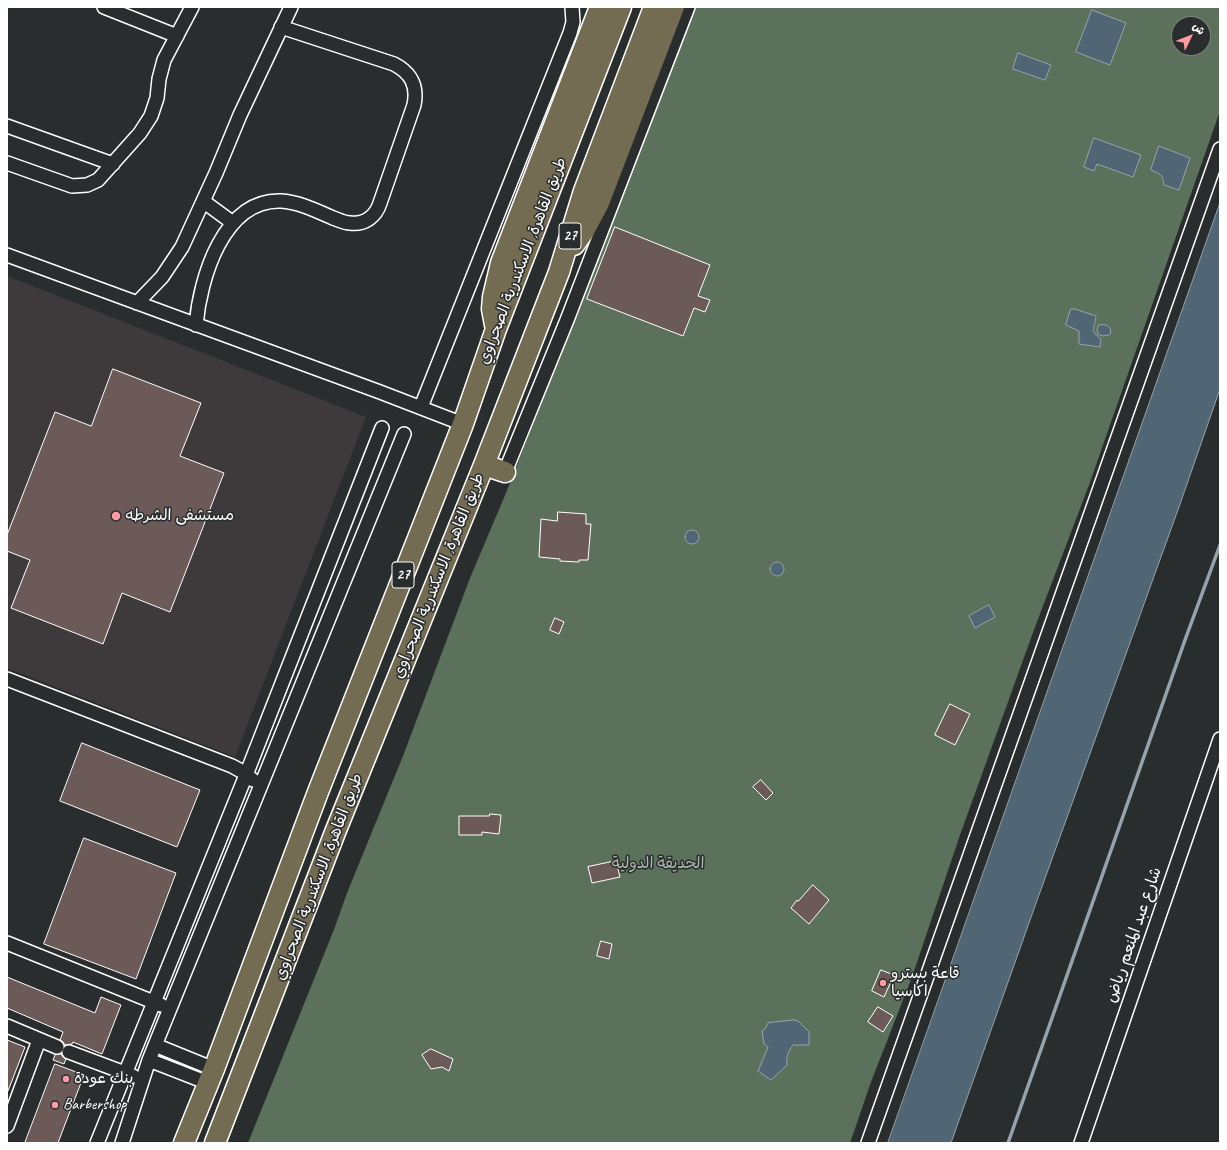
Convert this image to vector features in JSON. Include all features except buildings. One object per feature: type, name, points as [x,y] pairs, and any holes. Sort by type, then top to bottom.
[{"type":"highway","points":[[496,329],[492,309],[495,286],[501,263],[600,7]]},
{"type":"highway","name":"طريق القاهرة, الاسكندرية الصحراوي","points":[[184,1143],[211,1076],[313,804],[463,424],[496,329],[621,7]]},
{"type":"highway","name":"طريق القاهرة, الاسكندرية الصحراوي","points":[[215,1143],[336,830],[484,465],[565,256],[584,191],[654,7]]},
{"type":"highway","points":[[565,256],[584,231],[599,203],[674,7]]},
{"type":"highway","points":[[484,465],[505,472]]},
{"type":"street","points":[[105,7],[176,36]]},
{"type":"street","points":[[7,163],[72,186],[87,185],[98,180],[140,133],[151,116],[157,98],[159,79],[164,60],[192,7]]},
{"type":"street","points":[[137,303],[158,281],[173,262],[182,247],[240,115],[291,7]]},
{"type":"street","points":[[421,408],[570,33],[573,22],[572,7]]},
{"type":"street","points":[[505,472],[567,320],[688,7]]},
{"type":"street","points":[[196,324],[200,294],[210,264],[224,236],[233,223],[252,207],[271,202],[292,202],[350,223],[361,223],[366,221],[375,213],[414,104],[416,96],[415,88],[408,73],[401,68],[394,64],[281,27]]},
{"type":"street","points":[[7,126],[113,164]]},
{"type":"street","points":[[868,1143],[1220,149]]},
{"type":"street","points":[[203,201],[233,223]]},
{"type":"street","points":[[7,255],[463,424]]},
{"type":"street","points":[[97,1143],[246,775],[382,428]]},
{"type":"street","points":[[122,1143],[149,1060],[404,434]]},
{"type":"street","points":[[7,679],[232,766],[260,786]]},
{"type":"street","name":"شارع عبد المنعم رياض","points":[[1081,1143],[1220,739]]},
{"type":"street","points":[[7,943],[170,1008]]},
{"type":"street","points":[[7,1026],[63,1050],[142,1079]]},
{"type":"street","points":[[7,1126],[39,1040]]},
{"type":"street","points":[[155,1045],[211,1076]]},
{"type":"street","points":[[149,1060],[211,1076]]},
{"type":"shaded area","points":[[7,276],[366,417],[235,757],[7,668]]},
{"type":"green space","name":"الحديقة الدولية","points":[[694,7],[1220,7],[1220,111],[1089,485],[1035,627],[960,835],[912,977],[871,1082],[850,1143],[248,1143],[403,756],[470,578],[506,493],[618,208]]},
{"type":"water","points":[[1092,10],[1126,23],[1110,65],[1076,52]]},
{"type":"water","points":[[1018,53],[1051,65],[1045,80],[1013,69]]},
{"type":"water","points":[[1094,138],[1141,155],[1133,177],[1097,164],[1094,171],[1084,167]]},
{"type":"water","points":[[1159,146],[1190,158],[1179,190],[1164,185],[1163,179],[1160,175],[1151,170]]},
{"type":"water","points":[[1220,203],[1220,389],[1179,507],[951,1143],[888,1143]]},
{"type":"water","points":[[1071,309],[1096,316],[1093,331],[1101,339],[1100,347],[1079,344],[1079,331],[1066,325]]},
{"type":"water","points":[[1099,325],[1108,326],[1111,333],[1103,336],[1098,334],[1097,329]]},
{"type":"water","points":[[692,530],[697,532],[699,537],[697,542],[692,544],[687,542],[685,537],[687,532]]},
{"type":"water","points":[[777,562],[782,564],[784,569],[782,574],[777,576],[772,574],[770,569],[772,564]]},
{"type":"water","points":[[989,605],[995,617],[975,628],[969,616]]},
{"type":"water","points":[[794,1020],[798,1021],[809,1032],[809,1045],[793,1045],[788,1054],[787,1065],[771,1080],[758,1071],[768,1047],[764,1044],[762,1031],[768,1023]]},
{"type":"waterway","points":[[1008,1143],[1185,640],[1220,545]]},
{"type":"place","name":"مستشفى الشرطه","points":[[116,516]]},
{"type":"place","name":"قاعة بسترو اكاسيا","points":[[883,983]]},
{"type":"place","name":"بنك عودة","points":[[66,1079]]},
{"type":"place","name":"Barbershop","points":[[55,1105]]}]
